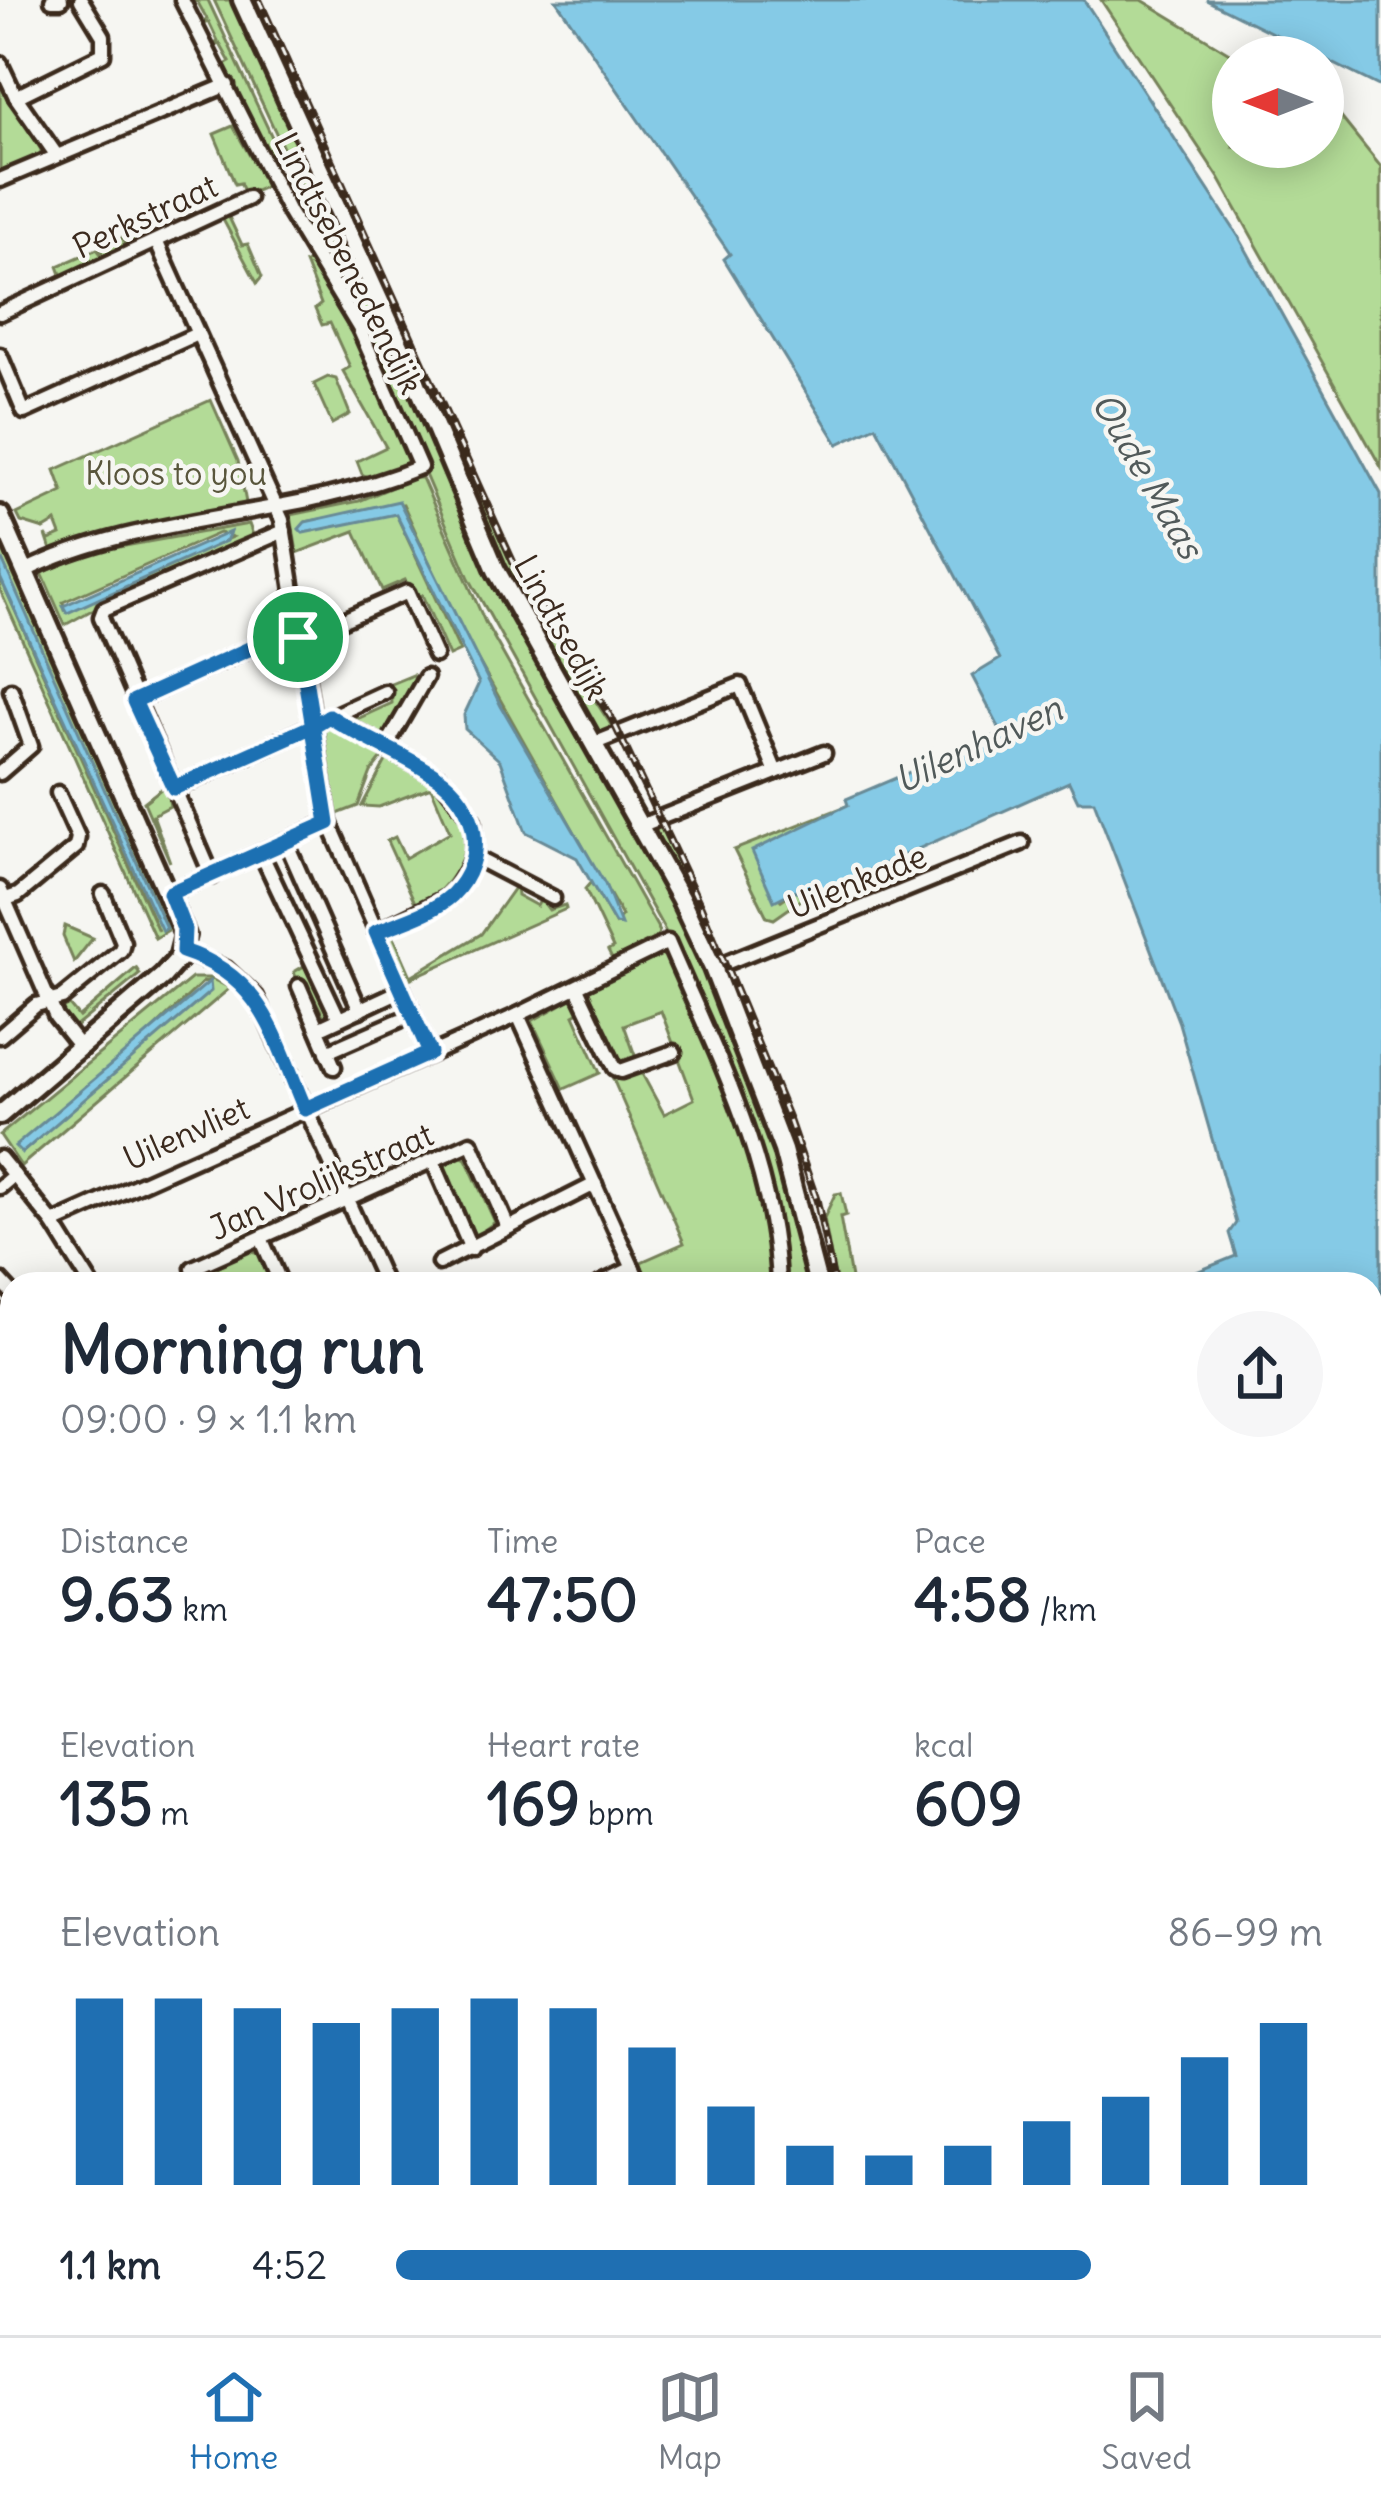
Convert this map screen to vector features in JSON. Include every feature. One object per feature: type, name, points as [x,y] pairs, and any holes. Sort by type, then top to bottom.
[{"type":"main road","name":"Lindtsedijk","points":[[242,0],[410,367],[496,570],[640,826],[713,968],[784,1150],[815,1272]]},
{"type":"main road","points":[[0,515],[184,929],[183,951],[163,976],[0,1115]]},
{"type":"street","points":[[16,97],[103,54],[104,36],[81,0]]},
{"type":"street","name":"Lindtsebenedendijk","points":[[182,0],[289,212],[359,328],[420,467],[363,491],[278,510]]},
{"type":"street","points":[[0,63],[16,97],[57,156]]},
{"type":"street","points":[[0,180],[227,85]]},
{"type":"street","name":"Perkstraat","points":[[0,314],[248,198]]},
{"type":"street","points":[[157,243],[278,510],[328,823],[430,1053]]},
{"type":"street","points":[[0,355],[24,412],[197,334]]},
{"type":"street","points":[[25,571],[80,546],[278,510]]},
{"type":"street","points":[[212,876],[101,617],[104,609],[284,531]]},
{"type":"street","points":[[134,701],[282,634],[298,637],[407,592],[435,655]]},
{"type":"street","points":[[385,748],[426,677]]},
{"type":"street","points":[[593,744],[740,686],[776,772]]},
{"type":"street","points":[[0,773],[31,746],[11,690]]},
{"type":"street","points":[[174,788],[385,692]]},
{"type":"street","points":[[329,716],[440,778],[473,821],[474,856],[465,878],[442,902],[376,932]]},
{"type":"street","points":[[640,826],[824,753]]},
{"type":"street","points":[[58,793],[79,837],[76,847],[18,895],[1,897],[50,1002],[80,1047]]},
{"type":"street","points":[[170,893],[328,823]]},
{"type":"street","points":[[286,842],[360,1010]]},
{"type":"street","name":"Uilenkade","points":[[713,968],[1022,843]]},
{"type":"street","points":[[261,854],[354,1041]]},
{"type":"street","points":[[474,856],[554,898]]},
{"type":"street","points":[[0,1036],[36,1005],[62,998],[121,950],[123,942],[103,894]]},
{"type":"street","name":"Uilenvliet","points":[[52,1223],[578,988],[668,942],[754,1154],[771,1208],[777,1272]]},
{"type":"street","points":[[183,951],[226,970],[249,988],[380,1272]]},
{"type":"street","points":[[299,986],[334,1066]]},
{"type":"street","points":[[578,988],[621,1071],[674,1052]]},
{"type":"street","points":[[317,1029],[402,990]]},
{"type":"street","points":[[518,1015],[635,1272]]},
{"type":"street","points":[[327,1052],[400,1020]]},
{"type":"street","name":"Jan Vrolijkstraat","points":[[194,1272],[193,1268],[471,1143],[507,1225]]},
{"type":"street","points":[[0,1158],[52,1223],[81,1272]]},
{"type":"street","points":[[433,1161],[471,1249]]},
{"type":"street","points":[[0,1187],[14,1175]]},
{"type":"street","points":[[439,1264],[507,1225],[596,1184]]},
{"type":"street","points":[[261,1238],[276,1272]]},
{"type":"street","points":[[625,1272],[633,1268]]},
{"type":"green space","points":[[191,0],[208,0],[278,150],[266,155],[221,67],[230,62],[220,44],[212,48],[218,41],[209,22],[201,26],[207,19],[197,1],[189,4]]},
{"type":"green space","points":[[214,0],[236,0],[301,132],[485,559],[685,922],[763,1109],[809,1272],[784,1272],[780,1267],[770,1197],[674,947],[469,578],[319,225]]},
{"type":"green space","points":[[1101,0],[1142,0],[1212,42],[1212,167]]},
{"type":"green space","points":[[0,77],[41,150],[40,157],[0,172]]},
{"type":"green space","points":[[1344,121],[1381,167],[1381,467],[1212,168],[1344,168]]},
{"type":"green space","points":[[233,126],[267,186],[246,195],[240,183],[235,184],[214,134]]},
{"type":"green space","points":[[227,213],[242,245],[248,244],[262,277],[257,283],[221,216]]},
{"type":"green space","points":[[144,228],[148,243],[62,277],[58,266],[97,249],[104,258],[100,248],[122,238],[128,248],[124,237]]},
{"type":"green space","points":[[310,261],[369,364],[409,457],[407,465],[372,480],[362,474],[357,461],[386,447],[343,371],[350,367],[330,323],[322,325],[315,309],[321,304],[305,263]]},
{"type":"green space","points":[[328,377],[336,379],[350,414],[332,424],[314,384]]},
{"type":"green space","name":"Kloos to you","points":[[211,400],[238,461],[247,508],[136,527],[51,550],[46,535],[49,540],[61,535],[56,522],[44,529],[21,522],[17,514],[63,492],[55,470]]},
{"type":"green space","points":[[448,431],[535,608],[613,728],[600,734],[593,731],[521,607]]},
{"type":"green space","points":[[422,478],[485,622],[659,930],[658,938],[613,961],[608,951],[613,948],[585,889],[591,882],[615,924],[622,916],[456,621],[403,504],[305,522],[396,514],[460,651],[449,656],[422,595],[414,598],[405,580],[382,590],[355,531],[297,553],[291,515],[359,501]]},
{"type":"green space","points":[[249,524],[254,538],[121,594],[65,625],[42,573],[91,552]],"holes":[[[219,533],[232,537],[65,610],[63,602]]]},
{"type":"green space","points":[[0,537],[168,912],[170,929],[155,938],[0,590],[0,577],[158,931],[0,555]]},
{"type":"green space","points":[[413,675],[416,683],[386,740],[340,716],[353,710],[357,719],[392,703],[391,684]]},
{"type":"green space","points":[[330,723],[386,753],[371,772],[358,806],[335,815],[321,725]]},
{"type":"green space","points":[[389,755],[438,788],[453,804],[466,836],[457,868],[418,909],[387,841],[395,837],[405,858],[450,832],[431,787],[379,807],[362,806]]},
{"type":"green space","points":[[166,785],[170,806],[153,815],[170,862],[144,802]]},
{"type":"green space","points":[[849,805],[780,901],[796,890],[804,898],[774,919],[767,917],[734,850]]},
{"type":"green space","points":[[660,824],[711,937],[662,853],[656,831]]},
{"type":"green space","points":[[516,885],[517,895],[537,906],[541,899],[549,910],[565,905],[566,909],[407,980],[386,935],[392,933],[411,976],[481,934]]},
{"type":"green space","points":[[65,926],[93,938],[74,962],[63,936]]},
{"type":"green space","points":[[663,950],[701,1027],[764,1201],[773,1272],[643,1272],[639,1263],[684,1243],[613,1079],[640,1070],[664,1114],[694,1099],[661,1011],[624,1025],[637,1061],[622,1067],[588,989]]},
{"type":"green space","points":[[309,963],[332,1016],[326,1021],[305,980],[298,983],[294,972]]},
{"type":"green space","points":[[136,968],[140,974],[74,1028],[62,1009],[69,1005],[79,1017]]},
{"type":"green space","points":[[192,978],[210,978],[230,988],[21,1166],[0,1135]],"holes":[[[210,981],[22,1153],[203,982]]]},
{"type":"green space","points":[[571,999],[583,1010],[574,1015],[600,1073],[564,1089],[532,1021]]},
{"type":"green space","points":[[460,1156],[466,1159],[495,1222],[475,1237],[442,1167]]},
{"type":"green space","points":[[841,1193],[846,1215],[840,1217],[850,1272],[834,1272],[824,1218],[835,1194]]},
{"type":"green space","points":[[246,1250],[259,1254],[267,1272],[208,1272],[211,1266]]},
{"type":"water","points":[[556,0],[1084,0],[1239,237],[1381,494],[1381,1272],[1197,1272],[1236,1256],[1229,1233],[1236,1223],[1179,1023],[1094,801],[1078,801],[1069,782],[804,898],[796,890],[774,901],[752,851],[848,805],[846,799],[1002,733],[972,676],[1000,659],[876,426],[838,444],[724,259],[730,254]]},
{"type":"water","points":[[1206,0],[1381,0],[1381,87],[1344,69],[1344,36],[1278,36]]},
{"type":"water","points":[[399,501],[501,706],[605,884],[621,925],[615,924],[577,858],[526,832],[500,761],[465,729],[464,715],[479,683],[396,514],[303,533],[299,529],[305,522]]},
{"type":"water","points":[[230,532],[226,541],[67,613],[63,606]]},
{"type":"water","points":[[0,555],[166,928],[162,931],[0,577]]},
{"type":"water","points":[[210,981],[211,991],[22,1153],[15,1146]]},
{"type":"railway","points":[[259,0],[518,573],[612,719],[701,907],[788,1117],[817,1201],[832,1272]]},
{"type":"route","points":[[298,637],[282,634],[134,701],[174,788],[313,726],[329,716],[440,778],[467,807],[475,841],[465,878],[452,895],[376,932],[430,1053],[305,1109],[249,988],[226,970],[183,951],[184,929],[170,893],[328,823],[313,726],[298,637]]},
{"type":"water label","name":"Oude Maas","points":[[1148,475]]},
{"type":"water label","name":"Uilenhaven","points":[[978,744]]}]
